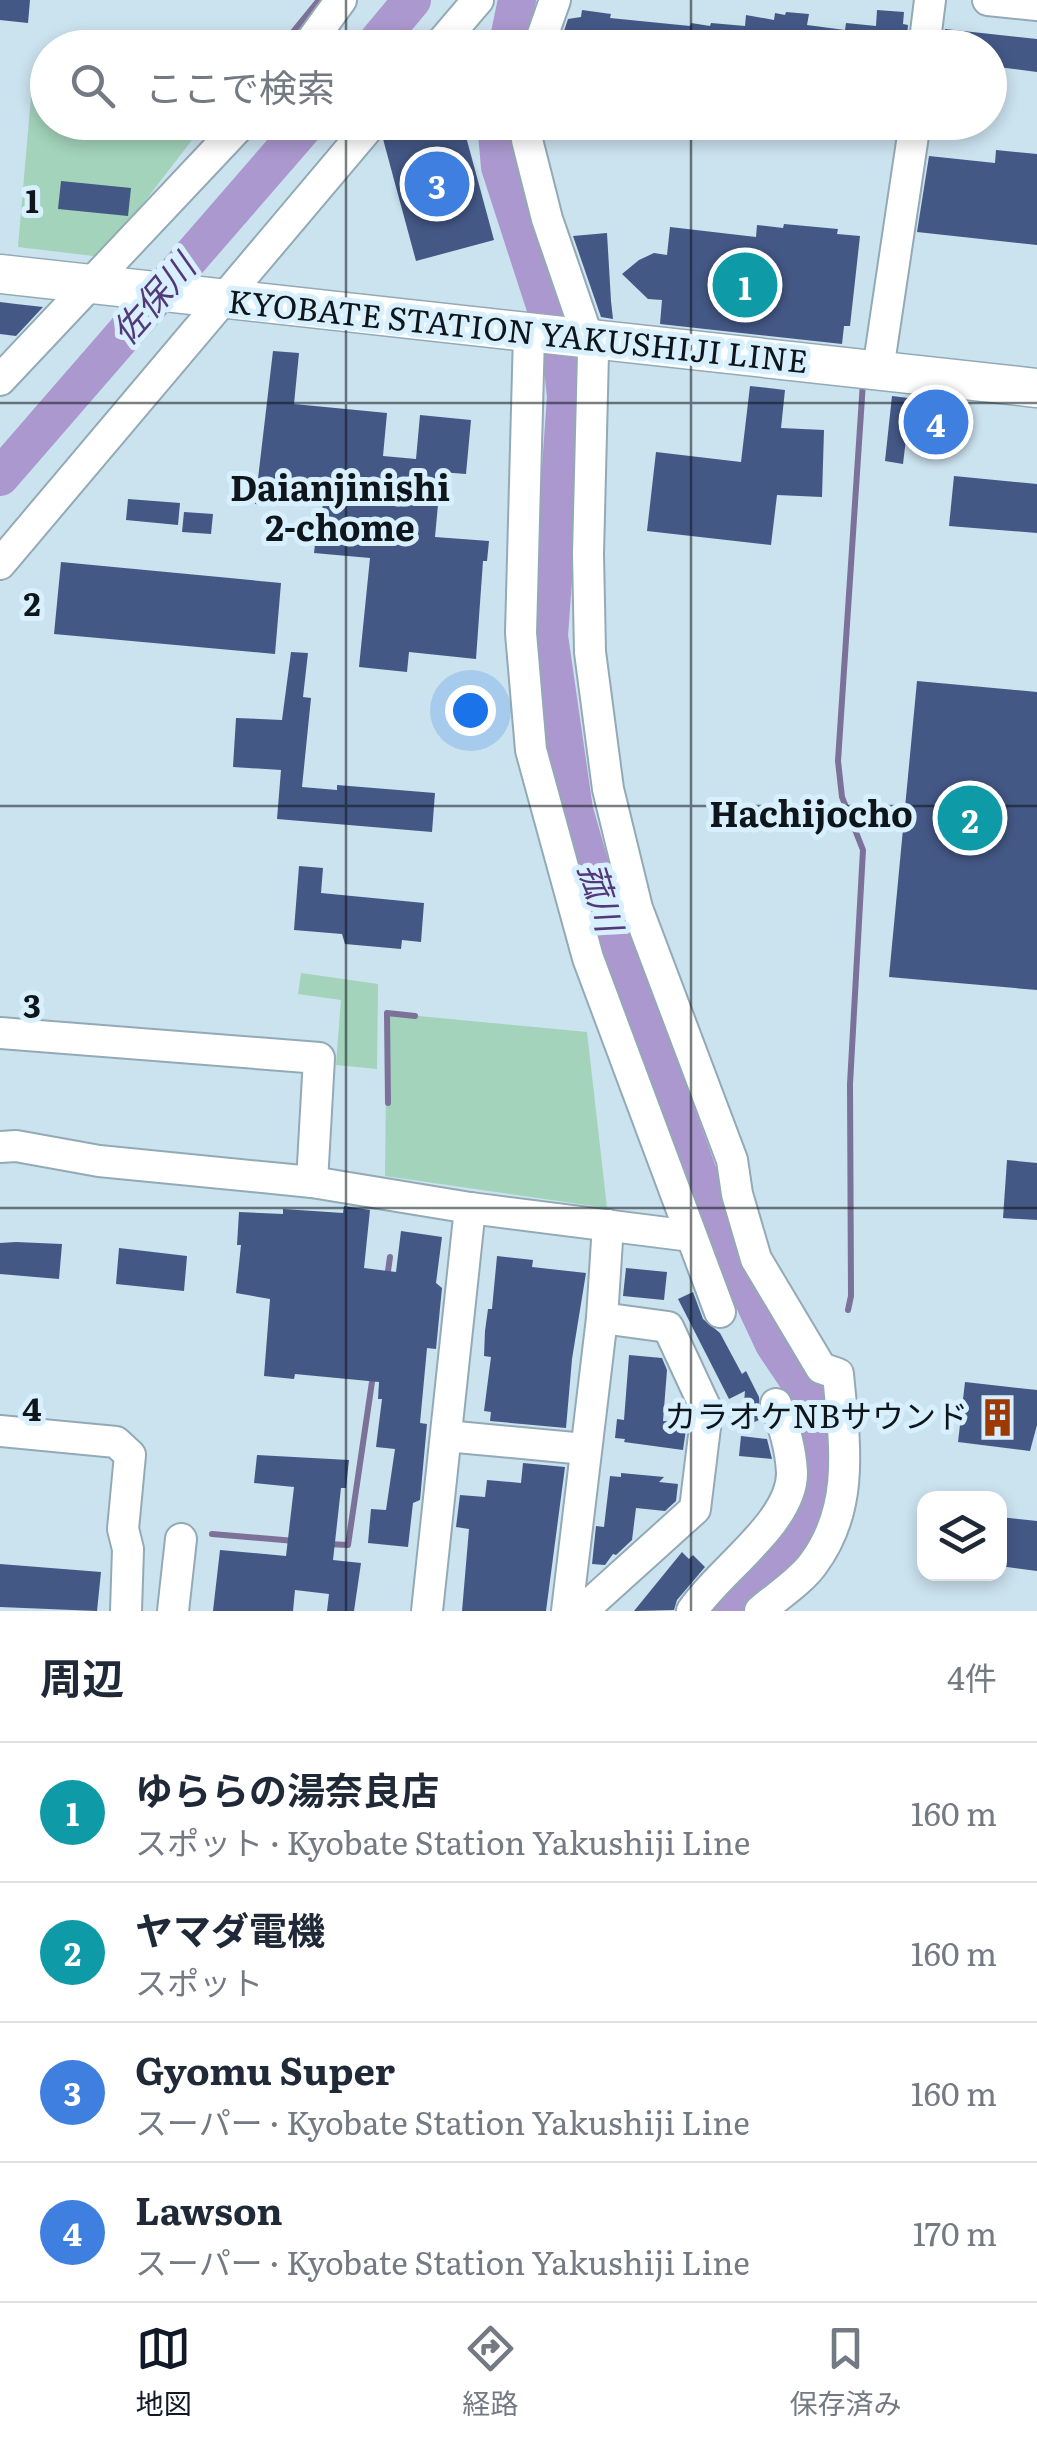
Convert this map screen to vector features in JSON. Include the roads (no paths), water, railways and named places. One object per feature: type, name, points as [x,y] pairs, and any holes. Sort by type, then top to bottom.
[{"type":"main road","name":"KYOBATE STATION YAKUSHIJI LINE","points":[[0,274],[1037,388]]},
{"type":"street","points":[[320,30],[342,0]]},
{"type":"street","points":[[452,30],[478,0]]},
{"type":"street","points":[[544,30],[554,0]]},
{"type":"street","points":[[926,30],[930,0]]},
{"type":"street","points":[[988,0],[1037,6]]},
{"type":"street","points":[[0,380],[99,284],[227,140]]},
{"type":"street","points":[[0,564],[215,300],[358,140]]},
{"type":"street","points":[[526,140],[581,339],[593,354],[590,652],[608,789],[637,908],[732,1160],[737,1194],[756,1258],[821,1368],[838,1374],[846,1469],[834,1524],[812,1566],[760,1611]]},
{"type":"street","points":[[878,370],[912,140]]},
{"type":"street","points":[[532,334],[521,633],[531,750],[588,958],[720,1312]]},
{"type":"street","points":[[0,1033],[319,1058],[312,1182]]},
{"type":"street","points":[[0,1146],[99,1162],[312,1182],[470,1208],[691,1236]]},
{"type":"street","points":[[426,1611],[470,1208]]},
{"type":"street","points":[[567,1611],[602,1318],[608,1225]]},
{"type":"street","points":[[582,1611],[695,1509],[707,1411],[668,1326],[602,1318]]},
{"type":"street","points":[[692,1611],[768,1527],[786,1499],[792,1477],[788,1440],[776,1404]]},
{"type":"street","points":[[0,1431],[116,1442],[130,1455],[123,1529],[128,1549],[126,1611]]},
{"type":"street","points":[[446,1436],[585,1449]]},
{"type":"street","points":[[173,1611],[181,1539]]},
{"type":"waterway","points":[[295,30],[319,0]]},
{"type":"waterway","name":"佐保川","points":[[387,30],[412,0]]},
{"type":"waterway","name":"菰川","points":[[511,30],[517,0]]},
{"type":"waterway","name":"佐保川","points":[[0,477],[292,140]]},
{"type":"waterway","name":"菰川","points":[[498,140],[500,167],[562,358],[566,397],[549,636],[574,810],[603,911],[711,1209],[774,1344],[807,1393],[824,1456],[817,1503],[785,1550],[731,1611]]},
{"type":"waterway","points":[[848,1310],[850,1084],[863,850],[842,797],[838,761],[863,382]]},
{"type":"waterway","points":[[388,1103],[387,1013],[415,1016]]},
{"type":"waterway","points":[[387,1278],[390,1257]]},
{"type":"waterway","points":[[328,1544],[348,1545],[373,1375]]},
{"type":"waterway","points":[[212,1534],[295,1541]]},
{"type":"place","name":"Gyomu Super","points":[[437,184]]},
{"type":"place","name":"ゆららの湯奈良店","points":[[745,285]]},
{"type":"place","name":"Lawson","points":[[936,422]]},
{"type":"place","name":"ヤマダ電機","points":[[970,818]]},
{"type":"place","name":"カラオケNBサウンド","points":[[998,1417]]},
{"type":"district","name":"Daianjinishi 2-chome","points":[[340,509]]},
{"type":"district","name":"Hachijocho","points":[[811,815]]}]
